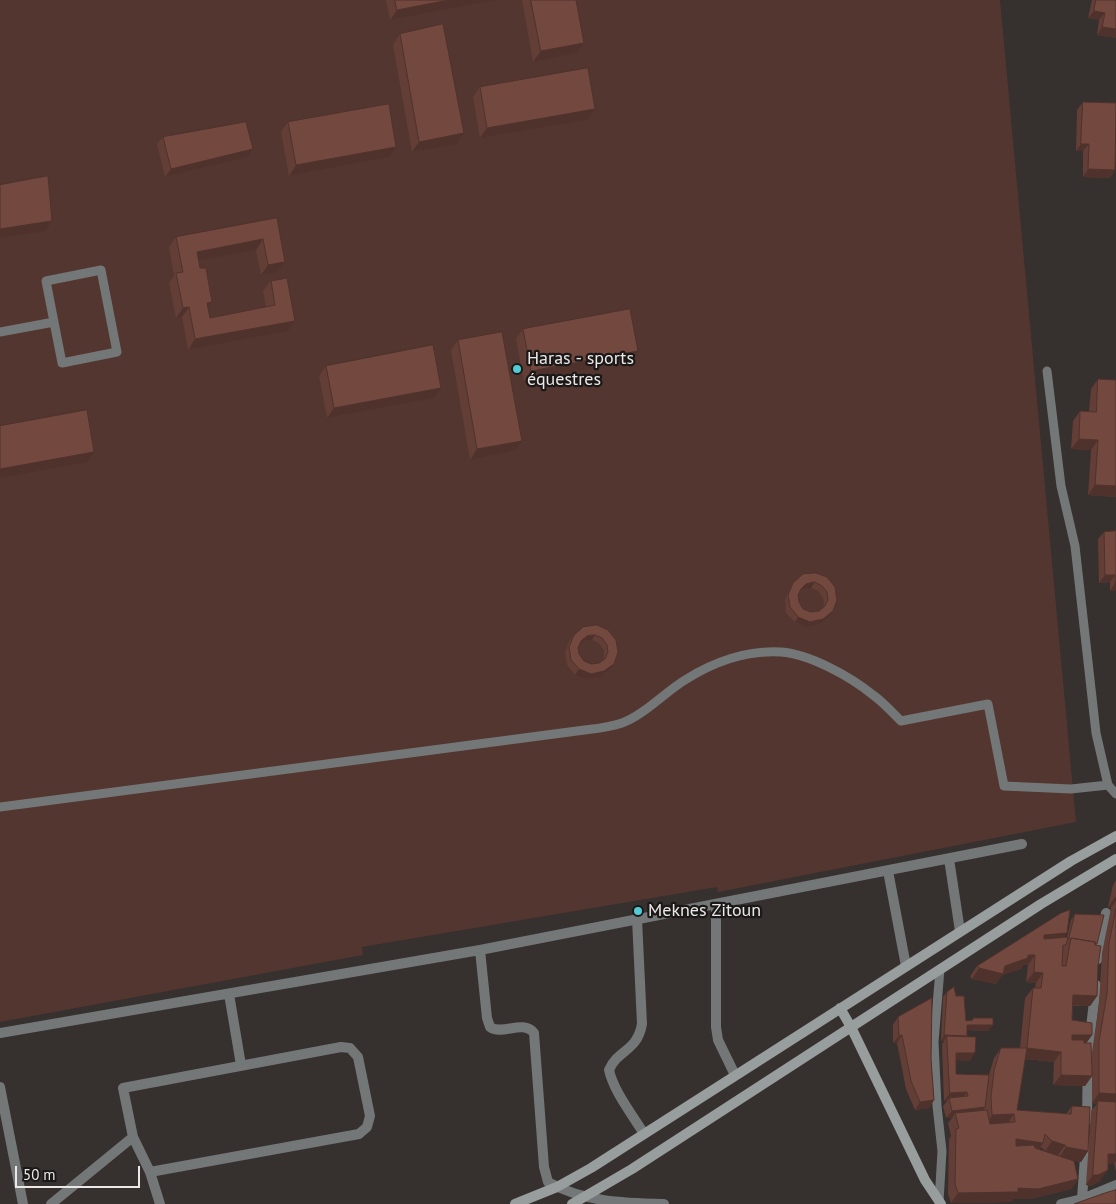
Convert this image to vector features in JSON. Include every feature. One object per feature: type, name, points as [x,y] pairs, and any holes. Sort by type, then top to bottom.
[{"type":"main road","points":[[515,1204],[558,1187],[592,1168],[1071,861],[1116,836]]},
{"type":"main road","points":[[572,1204],[1041,904],[1116,859]]},
{"type":"main road","points":[[840,1008],[925,1180],[940,1203]]},
{"type":"street","points":[[0,1033],[480,950],[888,872],[1022,844]]},
{"type":"street","points":[[949,859],[960,932]]},
{"type":"street","points":[[888,872],[906,966]]},
{"type":"street","points":[[716,904],[716,1027],[718,1040],[735,1075]]},
{"type":"street","points":[[1082,1199],[1087,1131],[1088,1052],[1096,996],[1098,955],[1106,913]]},
{"type":"street","points":[[637,919],[642,1024],[640,1034],[635,1043],[616,1060],[609,1070],[610,1076],[623,1100],[644,1134]]},
{"type":"street","points":[[480,950],[487,1018],[490,1027],[496,1030],[526,1027],[534,1033],[544,1175],[548,1182],[585,1197],[617,1203],[664,1204]]},
{"type":"street","points":[[229,994],[241,1065]]},
{"type":"street","points":[[150,1172],[359,1134],[367,1127],[370,1116],[358,1057],[350,1048],[341,1047],[123,1088],[133,1138],[150,1172],[160,1204]]},
{"type":"street","points":[[0,1087],[23,1204]]},
{"type":"street","points":[[51,1204],[133,1138]]},
{"type":"street","points":[[1061,1204],[1082,1199],[1116,1185]]},
{"type":"lane","points":[[101,270],[117,352],[62,363],[54,322],[46,281],[101,270]]},
{"type":"lane","points":[[0,332],[54,322]]},
{"type":"lane","points":[[1047,371],[1061,486],[1075,546],[1096,733],[1108,785],[1116,794]]},
{"type":"lane","points":[[0,807],[577,732],[611,725],[633,717],[683,681],[718,663],[753,653],[783,652],[839,671],[874,695],[901,721],[988,704],[1004,786],[1071,789],[1108,785]]},
{"type":"lane","points":[[940,969],[934,1042],[937,1106],[942,1152],[940,1203]]},
{"type":"shaded area","name":"Haras - sports équestres","points":[[0,0],[1000,0],[1076,822],[718,892],[717,887],[362,947],[363,955],[0,1022]]},
{"type":"building","points":[[395,0],[449,0],[397,10]]},
{"type":"building","points":[[531,0],[576,0],[584,43],[541,51]]},
{"type":"building","points":[[1096,0],[1116,0],[1116,29],[1102,27],[1105,13],[1094,11]]},
{"type":"building","points":[[443,24],[464,133],[419,142],[400,34]]},
{"type":"building","points":[[588,68],[595,109],[487,128],[480,87]]},
{"type":"building","points":[[1083,102],[1116,103],[1115,170],[1088,169],[1089,144],[1081,144]]},
{"type":"building","points":[[389,104],[396,147],[296,165],[288,122]]},
{"type":"building","points":[[246,122],[253,149],[171,169],[163,137]]},
{"type":"building","points":[[48,176],[52,221],[0,229],[0,185]]},
{"type":"building","points":[[277,218],[285,262],[268,265],[263,239],[197,252],[200,268],[206,268],[212,302],[207,303],[210,318],[275,305],[271,281],[287,278],[295,321],[195,339],[189,307],[183,308],[176,273],[183,272],[176,237]]},
{"type":"building","points":[[630,309],[638,351],[531,371],[523,329]]},
{"type":"building","points":[[502,332],[522,441],[477,449],[458,340]]},
{"type":"building","points":[[433,345],[441,388],[334,408],[326,366]]},
{"type":"building","points":[[1098,379],[1116,380],[1116,486],[1095,485],[1098,440],[1079,439],[1080,411],[1096,412]]},
{"type":"building","points":[[87,410],[94,452],[0,469],[0,426]]},
{"type":"building","points":[[1116,531],[1115,583],[1115,575],[1105,575],[1104,532]]},
{"type":"building","points":[[816,573],[827,577],[835,587],[837,600],[833,611],[823,619],[810,622],[798,617],[790,607],[788,595],[793,583],[803,574]],"holes":[[[815,582],[827,592],[828,600],[824,607],[819,611],[811,612],[803,609],[798,595],[801,589],[806,584]]]},
{"type":"building","points":[[597,625],[608,630],[616,640],[618,652],[614,664],[604,671],[591,674],[579,669],[571,660],[569,647],[574,635],[583,627]],"holes":[[[595,635],[602,638],[607,645],[608,652],[605,659],[599,663],[591,664],[584,661],[579,654],[578,648],[581,641],[587,636]]]},
{"type":"building","points":[[1116,909],[1116,1094],[1099,1093],[1099,1041],[1107,994],[1109,943]]},
{"type":"building","points":[[1070,910],[1067,933],[1044,935],[1044,939],[1068,937],[1066,945],[1063,945],[1062,966],[1066,966],[1071,938],[1095,942],[1095,945],[1101,946],[1097,996],[1073,995],[1072,1020],[1092,1023],[1092,1035],[1072,1035],[1072,1040],[1084,1040],[1084,1043],[1091,1043],[1092,1076],[1061,1075],[1061,1052],[1027,1048],[1033,988],[1041,988],[1043,973],[1034,972],[1035,955],[1028,955],[1028,958],[1005,966],[1003,974],[977,966],[1061,913]]},
{"type":"building","points":[[1075,914],[1104,915],[1097,944],[1095,942],[1069,939]]},
{"type":"building","points":[[954,987],[956,996],[964,996],[966,1021],[973,1020],[973,1018],[993,1018],[993,1025],[967,1025],[967,1036],[944,1035],[947,992]]},
{"type":"building","points":[[932,998],[931,1059],[934,1100],[920,1102],[911,1081],[902,1035],[899,1036],[898,1017]]},
{"type":"building","points":[[947,1036],[976,1037],[975,1053],[956,1053],[956,1074],[989,1075],[985,1107],[952,1111],[949,1098],[968,1096],[967,1092],[950,1093]]},
{"type":"building","points":[[1001,1048],[1027,1048],[1017,1110],[1071,1114],[1072,1106],[1090,1107],[1088,1151],[1066,1147],[1052,1141],[1045,1134],[1043,1143],[1016,1139],[1016,1146],[1034,1145],[1035,1148],[1074,1161],[1078,1179],[1038,1189],[1018,1188],[1018,1192],[958,1193],[955,1184],[956,1129],[959,1128],[955,1113],[987,1110],[990,1124],[1015,1122],[1014,1114],[992,1115],[991,1097],[994,1071]]},
{"type":"building","points":[[1098,1101],[1116,1102],[1116,1154],[1108,1154],[1108,1170],[1098,1175],[1093,1175]]},
{"type":"building","points":[[1116,1190],[1116,1204],[1074,1204],[1105,1193]]},
{"type":"place","name":"Haras - sports équestres","points":[[517,369]]},
{"type":"place","name":"Meknes Zitoun","points":[[638,911]]}]
